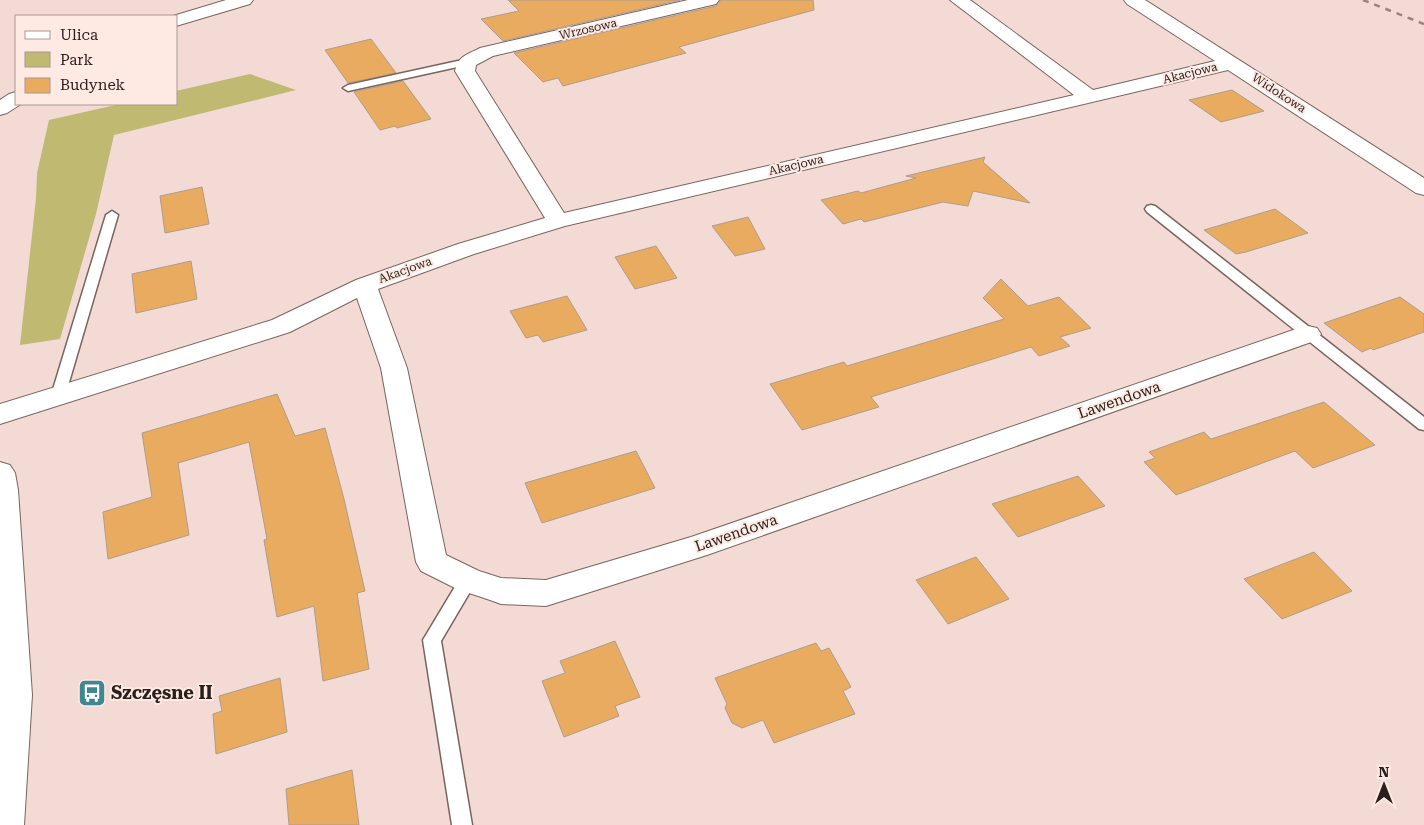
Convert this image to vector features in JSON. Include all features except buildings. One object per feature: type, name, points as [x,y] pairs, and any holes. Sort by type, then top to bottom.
[{"type":"street","points":[[178,20],[244,0]]},
{"type":"street","name":"Wrzosowa","points":[[468,62],[487,52],[710,0]]},
{"type":"street","points":[[960,0],[1090,97]]},
{"type":"street","name":"Widokowa","points":[[1133,0],[1232,62],[1424,188]]},
{"type":"street","points":[[468,62],[465,71],[558,221]]},
{"type":"street","name":"Akacjowa","points":[[0,414],[281,326],[365,285],[466,248],[558,221],[1232,62]]},
{"type":"street","points":[[0,109],[15,99]]},
{"type":"street","name":"Lawendowa","points":[[365,285],[394,368],[432,562],[468,580],[500,591],[546,592],[696,547],[1308,334]]},
{"type":"street","points":[[0,473],[3,490],[15,695],[5,825]]},
{"type":"lane","points":[[348,88],[468,62]]},
{"type":"lane","points":[[1151,209],[1424,425]]},
{"type":"lane","points":[[58,396],[112,215]]},
{"type":"lane","points":[[462,825],[432,640],[468,580]]},
{"type":"green space","points":[[250,74],[296,90],[114,135],[96,214],[60,339],[20,345],[37,173],[49,120],[116,105],[178,105],[178,91]]},
{"type":"railway","points":[[1363,0],[1424,24]]},
{"type":"place","name":"Szczęsne II","points":[[92,693]]}]
